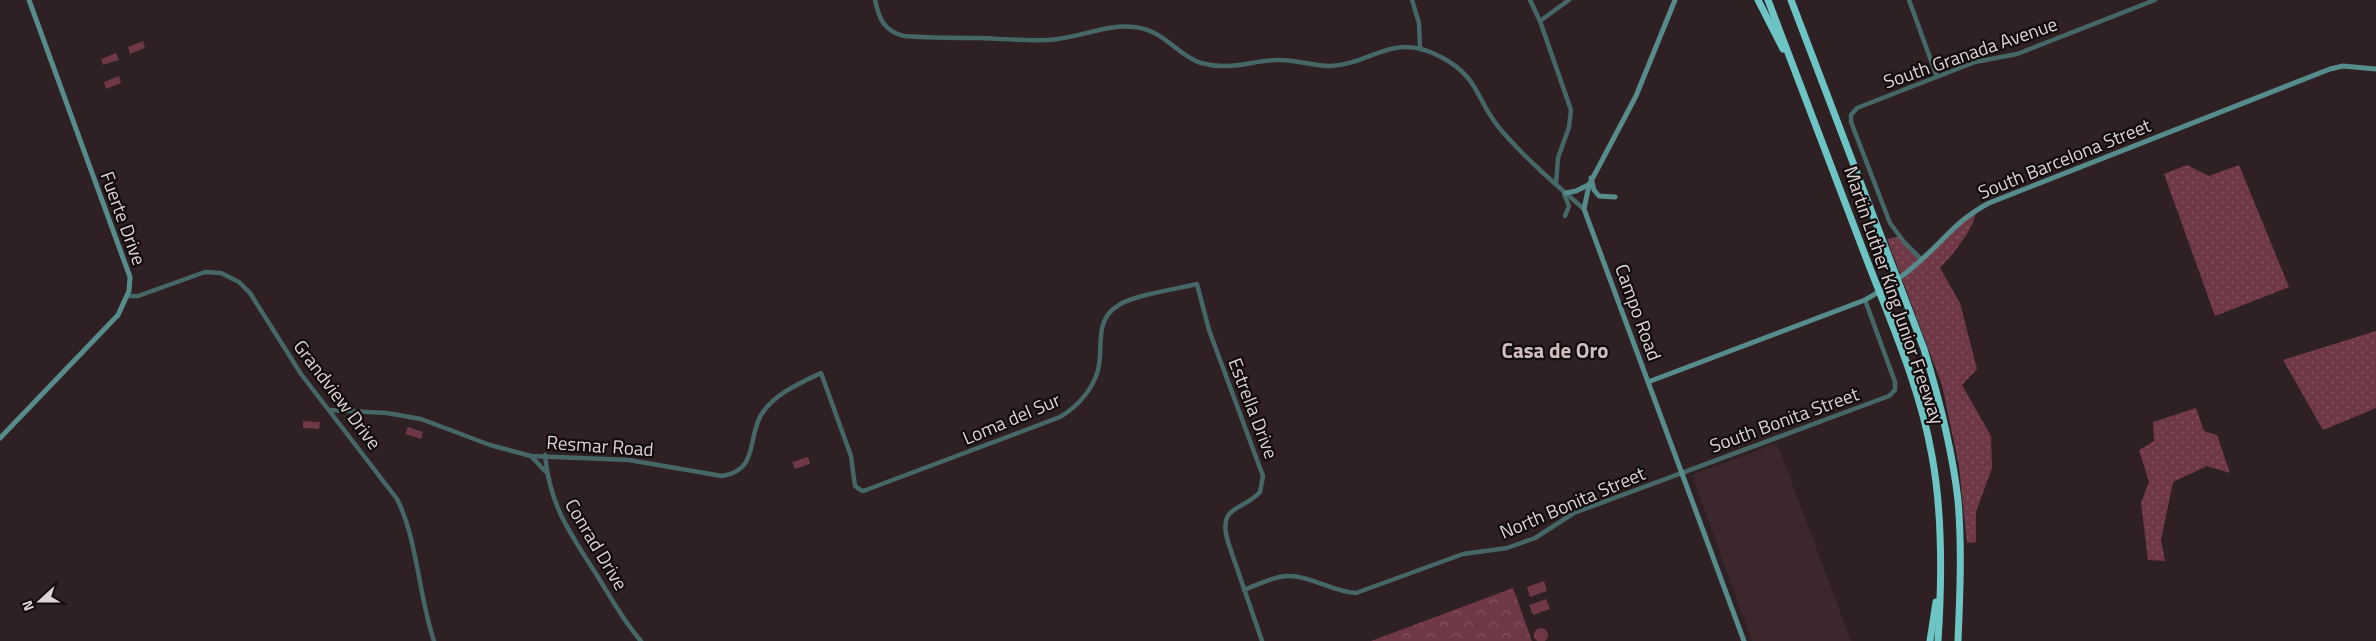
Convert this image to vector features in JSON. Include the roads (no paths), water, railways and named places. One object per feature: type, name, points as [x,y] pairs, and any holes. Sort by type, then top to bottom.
[{"type":"highway","points":[[1758,0],[1806,98]]},
{"type":"highway","name":"Martin Luther King Junior Freeway","points":[[1768,0],[1876,283],[1919,403],[1932,456],[1938,508],[1940,575],[1938,641]]},
{"type":"highway","name":"Martin Luther King Junior Freeway","points":[[1791,0],[1932,375],[1951,454],[1958,501],[1960,551],[1958,641]]},
{"type":"highway","points":[[1930,641],[1940,575]]},
{"type":"main road","name":"Fuerte Drive","points":[[0,438],[118,315],[127,296],[130,277],[29,0]]},
{"type":"main road","points":[[1584,209],[1591,178],[1636,96],[1675,0]]},
{"type":"main road","name":"South Barcelona Street","points":[[1648,382],[1865,300],[1890,286],[1922,260],[1968,214],[1988,203],[2222,113],[2327,70],[2343,66],[2376,69]]},
{"type":"main road","points":[[1591,178],[1594,190],[1598,196],[1615,197]]},
{"type":"main road","points":[[1564,192],[1576,191],[1589,185]]},
{"type":"main road","name":"Campo Road","points":[[1584,209],[1744,641]]},
{"type":"street","points":[[875,0],[878,16],[882,23],[891,31],[904,36],[1046,40],[1072,37],[1114,27],[1134,27],[1155,33],[1199,62],[1219,67],[1236,67],[1275,60],[1332,66],[1386,49],[1406,47],[1420,49],[1440,56],[1464,72],[1474,84],[1490,117],[1500,129],[1584,209]]},
{"type":"street","points":[[1412,0],[1419,23],[1420,49]]},
{"type":"street","points":[[1530,0],[1540,21],[1571,110],[1569,127],[1558,158],[1556,184]]},
{"type":"street","points":[[1540,21],[1569,0]]},
{"type":"street","points":[[1909,0],[1937,77]]},
{"type":"street","name":"South Granada Avenue","points":[[1922,260],[1896,233],[1885,211],[1852,122],[1852,113],[1856,108],[1975,62],[2017,54],[2155,0]]},
{"type":"street","points":[[1564,192],[1569,206],[1564,216]]},
{"type":"street","name":"Grandview Drive","points":[[127,296],[138,296],[200,273],[221,273],[235,279],[247,289],[300,371],[386,483],[403,510],[426,614],[434,641]]},
{"type":"street","name":"Loma del Sur","points":[[821,374],[848,448],[853,481],[857,488],[866,490],[1060,417],[1078,404],[1093,384],[1099,365],[1100,329],[1112,310],[1124,302],[1197,284]]},
{"type":"street","name":"Estrella Drive","points":[[1197,284],[1209,330],[1264,476],[1260,492],[1233,509],[1226,521],[1226,535],[1262,641]]},
{"type":"street","name":"South Bonita Street","points":[[1682,473],[1889,396],[1895,390],[1895,382],[1865,300]]},
{"type":"street","name":"Resmar Road","points":[[329,410],[387,413],[422,419],[490,445],[531,456],[545,455],[629,460],[722,476],[740,468],[747,461],[751,454],[761,415],[769,406],[784,393],[821,374]]},
{"type":"street","name":"Conrad Drive","points":[[545,455],[547,473],[555,504],[566,528],[641,641]]},
{"type":"street","points":[[531,456],[547,473]]},
{"type":"street","name":"North Bonita Street","points":[[1244,590],[1278,578],[1290,576],[1301,577],[1346,592],[1365,590],[1463,554],[1507,548],[1535,538],[1563,518],[1574,513],[1682,473]]},
{"type":"district","name":"Casa de Oro","points":[[1555,350]]}]
